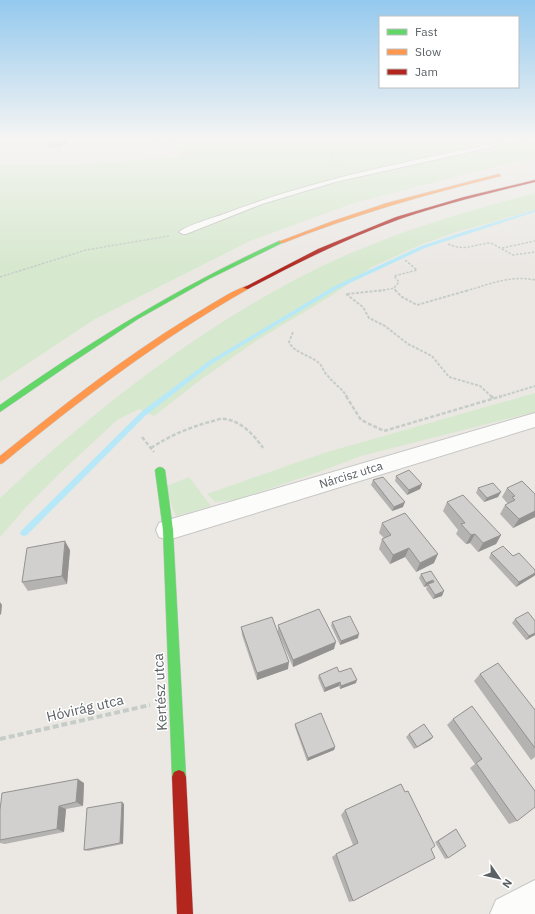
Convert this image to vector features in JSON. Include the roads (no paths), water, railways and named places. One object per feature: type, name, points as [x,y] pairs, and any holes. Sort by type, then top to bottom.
[{"type":"main road","points":[[0,409],[39,380],[136,317],[208,277],[250,256],[308,232],[381,205],[463,183]]},
{"type":"main road","points":[[0,461],[67,406],[144,350],[212,306],[270,274],[336,243],[398,219],[455,201],[525,183]]},
{"type":"main road","name":"Kertész utca","points":[[160,470],[168,530],[174,699],[185,914]]},
{"type":"street","name":"Nárcisz utca","points":[[168,530],[535,420]]},
{"type":"street","points":[[510,914],[535,900]]},
{"type":"lane","points":[[183,232],[226,214],[280,195],[325,183]]},
{"type":"waterway","points":[[24,533],[143,414],[211,362],[335,288],[423,247],[535,211]]}]
